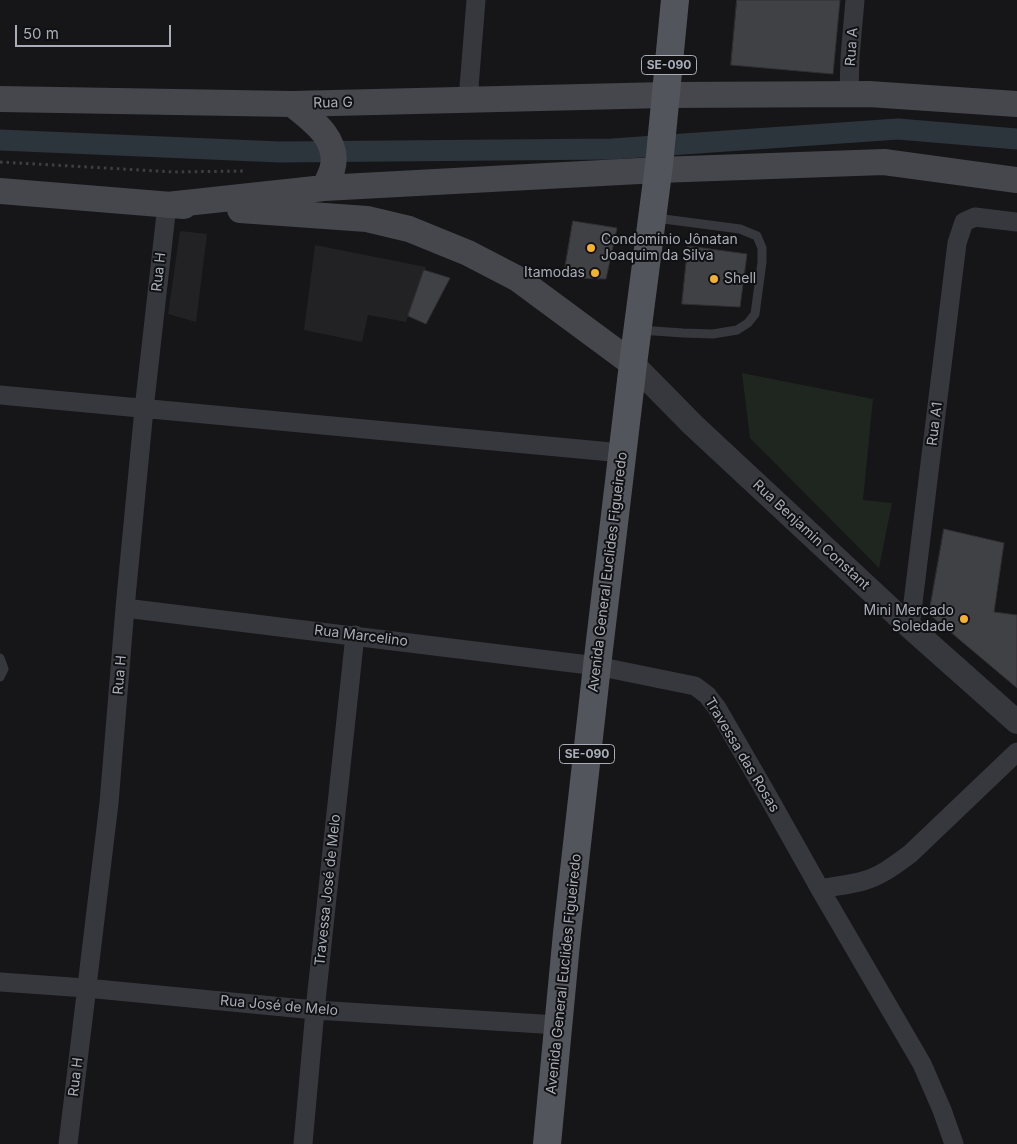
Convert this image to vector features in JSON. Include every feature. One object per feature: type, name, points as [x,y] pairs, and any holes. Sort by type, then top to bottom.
[{"type":"main road","name":"Avenida General Euclides Figueiredo","points":[[547,1144],[567,933],[622,453],[658,167],[675,0]]},
{"type":"main road","name":"Rua G","points":[[0,99],[292,104],[665,95],[869,94],[1017,104]]},
{"type":"main road","points":[[292,104],[316,123],[330,143],[333,152],[328,179]]},
{"type":"main road","points":[[167,205],[328,179],[658,167],[884,162],[1017,180]]},
{"type":"main road","points":[[0,191],[367,219],[409,229],[468,253],[518,279],[633,364]]},
{"type":"street","points":[[468,100],[476,0]]},
{"type":"street","name":"Rua A","points":[[849,94],[855,0]]},
{"type":"street","name":"Rua H","points":[[68,1144],[109,803],[144,409],[167,205]]},
{"type":"street","name":"Rua A1","points":[[910,627],[957,243],[964,222],[975,217],[1017,222]]},
{"type":"street","name":"Rua Benjamin Constant","points":[[633,364],[693,425],[910,627],[1017,722]]},
{"type":"street","points":[[0,395],[622,453]]},
{"type":"street","name":"Rua Marcelino","points":[[125,608],[597,666]]},
{"type":"street","name":"Travessa José de Melo","points":[[303,1144],[315,1010],[355,636]]},
{"type":"street","name":"Travessa das Rosas","points":[[597,666],[695,686],[717,708],[922,1064],[954,1144]]},
{"type":"street","points":[[820,889],[863,881],[891,868],[910,854],[1017,752]]},
{"type":"street","name":"Rua José de Melo","points":[[0,982],[86,988],[315,1010],[558,1025]]},
{"type":"lane","points":[[637,330],[713,334],[737,330],[748,323],[755,314],[762,262],[762,248],[757,236],[740,229],[651,217]]},
{"type":"lane","points":[[0,658],[4,667],[2,674]]},
{"type":"path","points":[[0,162],[175,172],[244,171]]},
{"type":"shaded area","points":[[180,231],[207,234],[196,322],[168,314]]},
{"type":"shaded area","points":[[315,245],[426,267],[406,322],[368,315],[362,342],[304,330]]},
{"type":"shaded area","points":[[742,373],[873,399],[863,500],[892,503],[879,568],[750,438]]},
{"type":"building","points":[[737,0],[840,0],[833,74],[731,65]]},
{"type":"building","name":"Condominio Jônatan Joaquim da Silva","points":[[573,221],[617,228],[606,279],[574,278],[576,270],[565,268]]},
{"type":"building","name":"Shell","points":[[688,246],[747,254],[740,307],[682,304]]},
{"type":"building","points":[[424,270],[450,278],[426,324],[408,316]]},
{"type":"building","points":[[944,529],[1004,543],[994,612],[1017,615],[1017,688],[929,614]]},
{"type":"waterway","points":[[0,140],[280,152],[612,149],[898,129],[1017,139]]},
{"type":"place","name":"Condominio Jônatan Joaquim da Silva","points":[[591,248]]},
{"type":"place","name":"Itamodas","points":[[595,273]]},
{"type":"place","name":"Shell","points":[[714,279]]},
{"type":"place","name":"Mini Mercado Soledade","points":[[964,619]]}]
